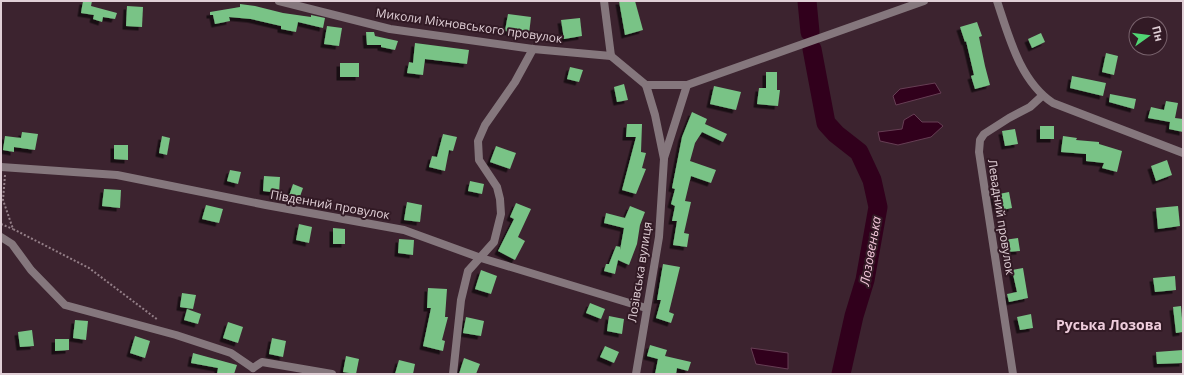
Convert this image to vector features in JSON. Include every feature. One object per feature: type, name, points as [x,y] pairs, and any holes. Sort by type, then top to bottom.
[{"type":"street","name":"Миколи Міхновського провулок","points":[[279,1],[390,29],[533,49],[611,56]]},
{"type":"street","points":[[604,1],[611,56],[646,85],[687,85],[924,1]]},
{"type":"street","points":[[997,1],[1022,68],[1042,96],[1053,103],[1183,153]]},
{"type":"street","points":[[453,374],[461,300],[468,271],[494,242],[501,214],[500,199],[497,187],[479,160],[478,141],[485,125],[515,82],[533,49]]},
{"type":"street","name":"Лозівська вулиця","points":[[636,374],[646,308],[660,237],[664,159],[655,115],[646,85]]},
{"type":"street","points":[[664,159],[687,85]]},
{"type":"street","name":"Левадний провулок","points":[[1013,374],[979,152],[980,140],[984,134],[1003,121],[1030,107],[1042,96]]},
{"type":"street","name":"Південний провулок","points":[[3,166],[117,175],[266,206],[404,230],[481,258],[646,308]]},
{"type":"street","points":[[1,237],[12,244],[31,270],[66,305],[176,335],[231,353],[255,371],[262,362],[332,374]]},
{"type":"path","points":[[3,166],[3,200],[13,229]]},
{"type":"path","points":[[1,224],[89,268],[164,325]]},
{"type":"shaded area","points":[[935,83],[941,93],[896,105],[893,96],[900,89]]},
{"type":"shaded area","points":[[914,114],[922,122],[938,122],[943,126],[931,137],[898,145],[880,141],[878,132],[902,129],[904,120]]},
{"type":"shaded area","points":[[751,348],[788,353],[788,369],[756,364]]},
{"type":"building","points":[[83,1],[92,1],[91,6],[117,13],[115,19],[103,17],[102,22],[93,19],[94,15],[81,13]]},
{"type":"building","points":[[619,1],[635,1],[643,30],[625,35]]},
{"type":"building","points":[[240,4],[283,13],[311,17],[311,15],[325,18],[323,28],[298,22],[296,32],[281,29],[281,26],[251,19],[229,17],[230,21],[215,24],[213,15],[210,15],[210,12],[240,7]]},
{"type":"building","points":[[127,6],[143,7],[142,27],[126,26]]},
{"type":"building","points":[[508,14],[531,17],[529,34],[505,31]]},
{"type":"building","points":[[580,18],[582,36],[564,39],[561,20]]},
{"type":"building","points":[[977,22],[982,36],[979,37],[990,85],[975,89],[971,76],[974,75],[966,41],[965,42],[960,27]]},
{"type":"building","points":[[327,26],[342,28],[339,46],[324,44]]},
{"type":"building","points":[[366,32],[374,32],[375,36],[398,41],[395,50],[381,47],[381,45],[367,45]]},
{"type":"building","points":[[1041,33],[1045,42],[1032,48],[1028,39]]},
{"type":"building","points":[[415,43],[469,50],[467,64],[425,59],[423,75],[407,73],[409,62],[413,63]]},
{"type":"building","points":[[1106,53],[1118,56],[1114,75],[1102,72]]},
{"type":"building","points":[[340,63],[359,63],[359,77],[340,77]]},
{"type":"building","points":[[570,67],[583,70],[579,82],[567,79]]},
{"type":"building","points":[[766,72],[777,72],[777,90],[780,90],[778,106],[757,104],[759,88],[766,88]]},
{"type":"building","points":[[1072,76],[1106,83],[1103,96],[1070,88]]},
{"type":"building","points":[[624,84],[628,100],[617,102],[614,87]]},
{"type":"building","points":[[714,86],[741,92],[736,110],[710,104]]},
{"type":"building","points":[[1110,94],[1136,99],[1134,109],[1109,102]]},
{"type":"building","points":[[1166,101],[1178,103],[1175,118],[1183,119],[1183,132],[1169,129],[1170,122],[1148,118],[1151,107],[1164,110]]},
{"type":"building","points":[[692,112],[707,119],[705,124],[727,134],[723,142],[702,132],[695,143],[690,161],[716,170],[711,183],[691,176],[685,201],[691,202],[684,233],[689,234],[687,247],[673,245],[677,221],[672,221],[675,206],[671,204],[675,189],[672,188],[682,137]]},
{"type":"building","points":[[627,124],[642,124],[641,152],[646,153],[642,168],[646,169],[636,194],[622,190],[636,137],[626,137]]},
{"type":"building","points":[[1040,126],[1054,126],[1054,139],[1040,139]]},
{"type":"building","points":[[1015,129],[1018,144],[1005,146],[1002,131]]},
{"type":"building","points":[[22,132],[38,134],[35,150],[14,147],[14,152],[3,150],[5,136],[21,138]]},
{"type":"building","points":[[443,134],[457,137],[453,151],[449,150],[445,171],[429,167],[432,156],[437,157]]},
{"type":"building","points":[[162,136],[170,138],[167,155],[159,153]]},
{"type":"building","points":[[1063,136],[1077,138],[1076,140],[1099,142],[1099,144],[1122,151],[1117,172],[1102,168],[1104,163],[1086,161],[1086,154],[1061,152]]},
{"type":"building","points":[[114,145],[128,145],[128,160],[114,159]]},
{"type":"building","points":[[496,146],[516,153],[510,169],[490,162]]},
{"type":"building","points":[[1167,160],[1172,175],[1156,181],[1151,166]]},
{"type":"building","points":[[230,170],[241,172],[238,184],[227,181]]},
{"type":"building","points":[[264,176],[280,177],[279,193],[263,191]]},
{"type":"building","points":[[470,181],[484,184],[482,194],[468,191]]},
{"type":"building","points":[[293,184],[303,188],[298,202],[288,199]]},
{"type":"building","points":[[104,189],[121,190],[120,208],[102,206]]},
{"type":"building","points":[[1009,192],[1012,208],[998,211],[994,195]]},
{"type":"building","points":[[407,202],[422,205],[420,222],[404,220]]},
{"type":"building","points":[[516,203],[531,209],[518,237],[525,241],[515,260],[498,251],[514,219],[510,217]]},
{"type":"building","points":[[206,205],[223,209],[219,223],[202,219]]},
{"type":"building","points":[[630,206],[645,212],[640,225],[637,244],[629,265],[618,260],[615,274],[604,271],[606,264],[609,264],[616,246],[620,247],[620,250],[624,228],[604,223],[606,213],[625,218]]},
{"type":"building","points":[[1178,206],[1180,226],[1158,229],[1156,208]]},
{"type":"building","points":[[299,224],[312,227],[309,243],[296,240]]},
{"type":"building","points":[[333,228],[345,229],[345,244],[333,244]]},
{"type":"building","points":[[1018,238],[1020,251],[1006,252],[1004,240]]},
{"type":"building","points":[[399,239],[414,240],[413,255],[398,253]]},
{"type":"building","points":[[663,264],[680,267],[669,312],[674,314],[671,323],[656,318],[661,300],[657,300]]},
{"type":"building","points":[[1023,268],[1028,298],[1009,302],[1007,294],[1017,292],[1012,270]]},
{"type":"building","points":[[481,270],[497,276],[491,294],[475,289]]},
{"type":"building","points":[[1175,276],[1176,290],[1155,292],[1153,278]]},
{"type":"building","points":[[428,288],[447,289],[445,317],[448,317],[442,340],[445,341],[443,351],[423,346],[431,308],[427,308]]},
{"type":"building","points":[[182,293],[196,295],[193,309],[180,307]]},
{"type":"building","points":[[590,303],[605,309],[601,319],[586,313]]},
{"type":"building","points":[[1181,306],[1183,332],[1176,333],[1173,307]]},
{"type":"building","points":[[187,309],[201,314],[198,324],[184,320]]},
{"type":"building","points":[[1031,314],[1033,328],[1020,330],[1017,317]]},
{"type":"building","points":[[609,316],[624,319],[622,334],[607,331]]},
{"type":"building","points":[[466,317],[484,321],[481,336],[463,333]]},
{"type":"building","points":[[75,320],[88,321],[86,340],[73,338]]},
{"type":"building","points":[[228,322],[243,327],[238,343],[223,338]]},
{"type":"building","points":[[32,330],[34,346],[20,347],[18,332]]},
{"type":"building","points":[[135,336],[150,341],[145,358],[130,353]]},
{"type":"building","points":[[272,338],[286,341],[283,357],[269,354]]},
{"type":"building","points":[[55,339],[69,339],[69,350],[55,351]]},
{"type":"building","points":[[650,345],[667,350],[665,356],[691,362],[688,371],[677,368],[676,374],[655,374],[658,359],[647,356]]},
{"type":"building","points":[[605,346],[619,352],[614,363],[600,357]]},
{"type":"building","points":[[1183,350],[1183,363],[1157,364],[1156,352]]},
{"type":"building","points":[[193,353],[237,365],[234,374],[217,374],[218,368],[191,363]]},
{"type":"building","points":[[346,356],[359,359],[356,374],[343,372]]},
{"type":"building","points":[[464,358],[480,364],[476,374],[459,374]]},
{"type":"building","points":[[399,360],[415,364],[413,374],[395,374]]},
{"type":"waterway","name":"Лозовенька","points":[[807,1],[810,32]]},
{"type":"waterway","name":"Лозовенька","points":[[812,49],[826,123],[836,134],[859,152],[872,180],[878,207],[865,280],[854,316],[841,374]]},
{"type":"district","name":"Руська Лозова","points":[[1109,325]]}]
